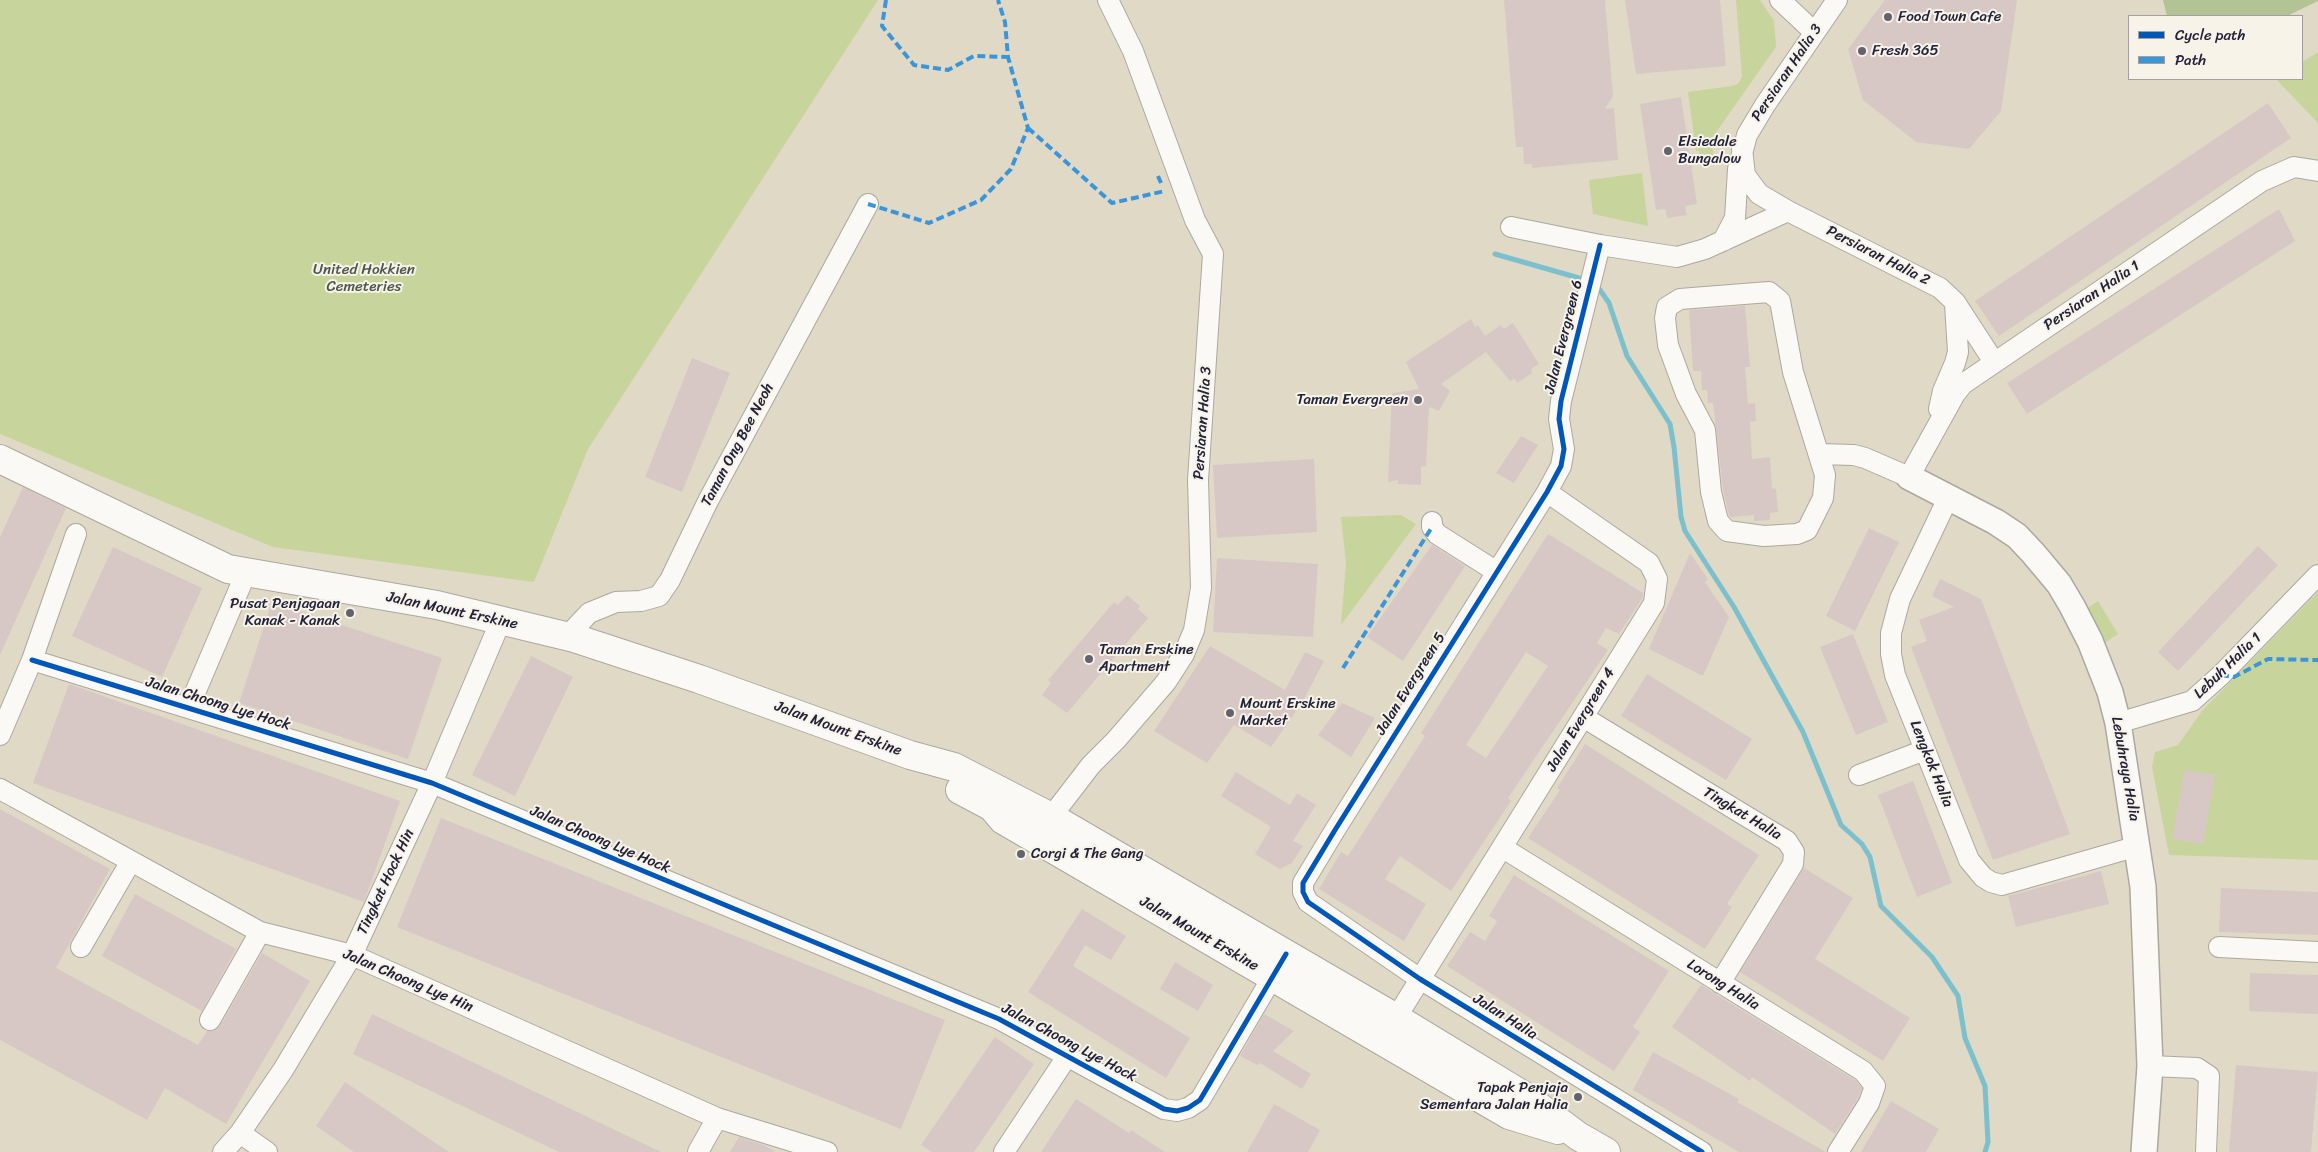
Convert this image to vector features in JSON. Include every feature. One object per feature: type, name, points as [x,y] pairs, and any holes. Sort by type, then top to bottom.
[{"type":"main road","name":"Jalan Mount Erskine","points":[[0,459],[61,487],[213,563],[246,573],[437,605],[574,638],[699,679],[910,755],[954,767],[1051,817],[1280,965],[1319,1002],[1509,1115],[1578,1136]]},
{"type":"main road","name":"Jalan Mount Erskine","points":[[910,755],[942,781],[992,807],[1003,820],[1159,912],[1396,1018],[1526,1097],[1578,1136],[1606,1152]]},
{"type":"main road","points":[[992,807],[1008,811],[1037,825],[1044,824],[1051,817]]},
{"type":"main road","points":[[1051,817],[1052,826],[1058,835],[1139,886],[1159,912]]},
{"type":"main road","points":[[1319,1002],[1337,1000],[1378,1023],[1396,1018]]},
{"type":"main road","points":[[1396,1018],[1394,1025],[1399,1037],[1444,1064],[1468,1090]]},
{"type":"street","name":"Persiaran Halia 3","points":[[1051,817],[1091,765],[1116,740],[1166,682],[1184,654],[1194,630],[1201,588],[1198,480],[1213,254],[1195,220],[1133,51],[1108,0]]},
{"type":"street","points":[[1780,0],[1814,32]]},
{"type":"street","name":"Persiaran Halia 3","points":[[1742,149],[1755,120],[1836,0]]},
{"type":"street","points":[[1724,241],[1735,218],[1738,169],[1742,149]]},
{"type":"street","name":"Persiaran Halia 2","points":[[1742,149],[1745,175],[1750,185],[1768,200],[1788,211],[1930,281],[1955,302],[1994,362]]},
{"type":"street","name":"Persiaran Halia 1","points":[[1909,477],[1963,384],[2262,181],[2294,167],[2318,171]]},
{"type":"street","name":"Taman Ong Bee Neoh","points":[[574,638],[575,628],[589,613],[616,602],[642,601],[659,596],[670,580],[708,501],[868,204]]},
{"type":"street","points":[[1511,227],[1600,245],[1677,257],[1697,252],[1724,241],[1788,211]]},
{"type":"street","name":"Jalan Evergreen 6","points":[[1547,492],[1563,457],[1559,411],[1600,245]]},
{"type":"street","points":[[1769,292],[1776,296],[1780,301],[1793,372],[1819,454],[1825,475],[1823,498],[1808,530],[1797,534],[1764,536],[1727,531],[1718,521],[1711,492],[1705,430],[1686,394],[1668,345],[1665,318],[1667,306],[1680,298],[1769,292]]},
{"type":"street","points":[[1936,428],[1942,391],[1958,352],[1955,302]]},
{"type":"street","points":[[1819,454],[1854,455],[1909,477]]},
{"type":"street","name":"Lebuhraya Halia","points":[[1909,477],[1950,496],[2017,536],[2059,584],[2090,641],[2110,692],[2118,724],[2143,887],[2150,1066],[2144,1152]]},
{"type":"street","name":"Jalan Evergreen 5","points":[[1303,892],[1304,883],[1335,830],[1547,492]]},
{"type":"street","name":"Jalan Evergreen 4","points":[[1396,1018],[1654,603],[1657,579],[1650,563],[1547,492]]},
{"type":"street","name":"Lengkok Halia","points":[[1950,496],[1900,600],[1891,633],[1891,654],[1896,675],[1969,860],[1975,870],[1991,882],[2012,883],[2138,846]]},
{"type":"street","points":[[1432,522],[1432,527],[1437,534],[1497,572]]},
{"type":"street","points":[[0,735],[32,660],[76,534]]},
{"type":"street","name":"Jalan Choong Lye Hock","points":[[189,707],[246,573]]},
{"type":"street","name":"Lebuh Halia 1","points":[[2118,724],[2192,701],[2222,675],[2318,574]]},
{"type":"street","name":"Tingkat Hock Hin","points":[[223,1152],[240,1132],[299,1045],[352,954],[432,783],[501,620]]},
{"type":"street","name":"Jalan Choong Lye Hock","points":[[32,660],[432,783],[999,1019],[1164,1109],[1177,1111],[1188,1108],[1200,1100],[1280,965]]},
{"type":"street","name":"Tingkat Halia","points":[[1583,717],[1787,841],[1794,852],[1793,864],[1720,982]]},
{"type":"street","points":[[1860,775],[1925,750]]},
{"type":"street","name":"Jalan Choong Lye Hin","points":[[0,789],[260,932],[352,954],[717,1118],[805,1149],[827,1152]]},
{"type":"street","name":"Lorong Halia","points":[[1503,848],[1863,1071],[1875,1086],[1869,1103],[1838,1152]]},
{"type":"street","points":[[81,947],[132,861]]},
{"type":"street","name":"Jalan Halia","points":[[1303,892],[1308,902],[1420,979],[1702,1152]]},
{"type":"street","points":[[210,1020],[260,932]]},
{"type":"street","points":[[2219,947],[2318,952]]},
{"type":"street","points":[[1004,1152],[1068,1055]]},
{"type":"street","points":[[2150,1066],[2197,1068],[2209,1076],[2206,1152]]},
{"type":"street","points":[[698,1152],[717,1118]]},
{"type":"street","points":[[240,1132],[267,1152]]},
{"type":"green space","name":"United Hokkien Cemeteries","points":[[0,0],[878,0],[588,449],[534,582],[273,547],[0,434]]},
{"type":"green space","points":[[1736,0],[1760,0],[1774,21],[1776,47],[1710,141],[1714,155],[1700,158],[1699,151],[1696,151],[1688,92],[1732,86],[1738,84],[1742,77]]},
{"type":"green space","points":[[2163,0],[2318,0],[2289,15],[2167,15]]},
{"type":"green space","points":[[2318,52],[2318,123],[2277,80],[2303,80],[2303,61]]},
{"type":"green space","points":[[1642,173],[1648,226],[1593,214],[1589,180]]},
{"type":"green space","points":[[1401,515],[1416,524],[1341,625],[1346,563],[1341,517]]},
{"type":"green space","points":[[2318,592],[2318,860],[2169,855],[2152,767],[2155,752],[2178,745],[2202,711]]},
{"type":"green space","points":[[2098,601],[2118,634],[2103,644],[2083,611]]},
{"type":"building","points":[[1504,0],[1605,0],[1613,96],[1605,109],[1614,108],[1618,160],[1532,168],[1532,164],[1524,164],[1523,147],[1516,147]]},
{"type":"building","points":[[1625,0],[1720,0],[1726,66],[1636,74]]},
{"type":"building","points":[[1885,0],[2017,0],[2001,111],[1969,149],[1916,142],[1863,100],[1848,49]]},
{"type":"building","name":"Elsiedale Bungalow","points":[[1681,97],[1697,204],[1685,206],[1687,215],[1667,218],[1666,209],[1656,210],[1640,104]]},
{"type":"building","points":[[2268,103],[2291,138],[1999,336],[1975,301]]},
{"type":"building","points":[[2279,209],[2295,241],[2027,414],[2007,383]]},
{"type":"building","points":[[1745,306],[1750,367],[1745,367],[1748,404],[1755,403],[1756,421],[1750,422],[1752,459],[1770,457],[1772,488],[1776,489],[1778,512],[1770,513],[1770,520],[1754,521],[1754,515],[1731,517],[1729,515],[1723,490],[1713,403],[1708,403],[1707,390],[1702,390],[1701,371],[1693,371],[1689,310]]},
{"type":"building","name":"Taman Evergreen","points":[[1471,319],[1475,327],[1478,325],[1485,336],[1501,325],[1504,329],[1513,323],[1539,364],[1531,369],[1532,373],[1517,383],[1515,379],[1510,381],[1486,352],[1441,384],[1450,391],[1439,411],[1429,407],[1426,466],[1421,467],[1421,485],[1398,484],[1398,480],[1388,482],[1392,393],[1419,389],[1406,362]]},
{"type":"building","points":[[692,358],[730,373],[682,492],[645,477]]},
{"type":"building","points":[[1521,436],[1538,445],[1514,483],[1496,473]]},
{"type":"building","points":[[1314,459],[1317,532],[1217,538],[1213,465]]},
{"type":"building","points":[[23,487],[66,508],[0,655],[0,537]]},
{"type":"building","points":[[1869,528],[1899,542],[1855,631],[1826,616]]},
{"type":"building","points":[[1548,534],[1643,593],[1643,597],[1619,634],[1606,628],[1597,643],[1608,650],[1508,798],[1511,801],[1451,891],[1400,856],[1385,879],[1426,904],[1404,941],[1319,889],[1341,852],[1348,856],[1425,736],[1421,733]],"holes":[[[1526,652],[1548,666],[1486,758],[1466,745]]]},
{"type":"building","points":[[1432,545],[1465,566],[1403,661],[1367,637]]},
{"type":"building","points":[[2258,546],[2278,565],[2178,671],[2158,652]]},
{"type":"building","points":[[113,547],[202,588],[162,677],[72,636]]},
{"type":"building","points":[[1690,553],[1708,579],[1705,582],[1729,617],[1703,676],[1649,649]]},
{"type":"building","points":[[1217,558],[1318,564],[1313,637],[1213,632]]},
{"type":"building","points":[[1940,579],[1981,599],[2070,834],[1993,860],[1911,647],[1927,641],[1919,620],[1954,607],[1932,596]]},
{"type":"building","name":"Taman Erskine Apartment","points":[[1127,595],[1140,606],[1138,609],[1148,618],[1067,713],[1042,695],[1051,683],[1048,680],[1114,602],[1118,605]]},
{"type":"building","points":[[272,602],[442,658],[408,759],[239,703]]},
{"type":"building","points":[[1853,634],[1888,722],[1856,735],[1820,647]]},
{"type":"building","name":"Mount Erskine Market","points":[[1210,646],[1285,690],[1305,652],[1324,661],[1303,701],[1271,747],[1234,725],[1207,763],[1154,731]]},
{"type":"building","points":[[531,656],[573,677],[515,796],[472,775]]},
{"type":"building","points":[[1647,674],[1752,739],[1726,780],[1621,716]]},
{"type":"building","points":[[69,684],[400,801],[364,902],[33,783]]},
{"type":"building","points":[[1342,703],[1375,718],[1351,757],[1318,735]]},
{"type":"building","points":[[1585,744],[1759,855],[1727,904],[1732,907],[1705,949],[1528,838],[1560,790],[1557,788]]},
{"type":"building","points":[[2184,770],[2215,775],[2203,844],[2172,839]]},
{"type":"building","points":[[1236,772],[1290,805],[1297,793],[1316,805],[1293,841],[1303,846],[1292,863],[1280,869],[1255,854],[1271,827],[1221,796]]},
{"type":"building","points":[[1913,781],[1952,883],[1917,897],[1878,795]]},
{"type":"building","points":[[0,809],[110,869],[56,968],[198,1045],[207,1031],[216,1030],[220,1026],[262,953],[310,981],[226,1124],[165,1088],[147,1120],[0,1040]]},
{"type":"building","points":[[441,818],[945,1020],[901,1129],[397,927]]},
{"type":"building","points":[[1804,868],[1853,898],[1815,959],[1910,1018],[1883,1061],[1740,972]]},
{"type":"building","points":[[2101,871],[2109,904],[2016,927],[2008,896]]},
{"type":"building","points":[[1514,875],[1669,971],[1633,1027],[1640,1032],[1614,1071],[1447,966],[1470,932],[1485,941],[1497,921],[1489,916]]},
{"type":"building","points":[[2221,888],[2318,892],[2318,935],[2219,932]]},
{"type":"building","points":[[135,894],[236,949],[202,1011],[102,956]]},
{"type":"building","points":[[1082,909],[1126,936],[1111,960],[1085,945],[1073,966],[1190,1038],[1166,1078],[1028,992]]},
{"type":"building","points":[[1175,962],[1213,985],[1198,1011],[1160,989]]},
{"type":"building","points":[[2250,973],[2318,975],[2318,1014],[2249,1011]]},
{"type":"building","points":[[1701,985],[1855,1080],[1862,1088],[1858,1098],[1835,1134],[1752,1077],[1750,1081],[1672,1027]]},
{"type":"building","points":[[372,1014],[661,1152],[559,1152],[353,1054]]},
{"type":"building","points":[[1264,1014],[1294,1031],[1273,1051],[1311,1074],[1302,1089],[1260,1063],[1258,1065],[1240,1056]]},
{"type":"building","points":[[995,1037],[1034,1064],[974,1152],[932,1152],[921,1145]]},
{"type":"building","points":[[1653,1052],[1739,1099],[1737,1102],[1826,1152],[1739,1152],[1633,1090]]},
{"type":"building","points":[[2236,1065],[2318,1072],[2311,1152],[2229,1152]]},
{"type":"building","points":[[345,1082],[449,1152],[354,1152],[316,1126]]},
{"type":"building","points":[[1076,1099],[1129,1133],[1131,1130],[1165,1152],[1041,1152]]},
{"type":"building","points":[[1891,1101],[1939,1129],[1926,1152],[1861,1152]]},
{"type":"building","points":[[1274,1104],[1320,1130],[1308,1152],[1247,1152]]},
{"type":"building","points":[[739,1137],[764,1145],[775,1152],[730,1152]]},
{"type":"waterway","points":[[1495,254],[1579,278]]},
{"type":"waterway","points":[[1600,290],[1609,303],[1627,356],[1670,424],[1681,517],[1685,531],[1734,607],[1803,732],[1841,825],[1862,844],[1870,857],[1881,906],[1932,957],[1958,996],[1965,1038],[1985,1086],[1988,1142],[1985,1152]]},
{"type":"marked path","points":[[886,0],[882,26],[914,65],[948,70],[974,56],[1008,57]]},
{"type":"marked path","points":[[868,204],[929,223],[981,200],[1011,169],[1028,128],[1008,57],[1005,22],[998,0]]},
{"type":"marked path","points":[[1028,128],[1112,203],[1165,191]]},
{"type":"marked path","points":[[1158,176],[1161,183]]},
{"type":"marked path","points":[[1343,668],[1432,527]]},
{"type":"marked path","points":[[2221,675],[2234,677],[2268,659],[2318,660]]},
{"type":"cycle path","points":[[1600,245],[1561,401],[1559,419],[1564,449],[1561,466],[1547,492],[1335,830],[1303,883],[1303,892],[1308,902],[1420,979],[1702,1152]]},
{"type":"cycle path","points":[[32,660],[432,783],[999,1019],[1164,1109],[1177,1111],[1188,1108],[1200,1100],[1286,954]]},
{"type":"place","name":"Food Town Cafe","points":[[1888,17]]},
{"type":"place","name":"Fresh 365","points":[[1862,51]]},
{"type":"place","name":"Elsiedale Bungalow","points":[[1668,151]]},
{"type":"place","name":"Taman Evergreen","points":[[1418,400]]},
{"type":"place","name":"Pusat Penjagaan Kanak - Kanak","points":[[350,613]]},
{"type":"place","name":"Taman Erskine Apartment","points":[[1089,659]]},
{"type":"place","name":"Mount Erskine Market","points":[[1230,713]]},
{"type":"place","name":"Corgi & The Gang","points":[[1021,854]]},
{"type":"place","name":"Tapak Penjaja Sementara Jalan Halia","points":[[1578,1097]]}]
